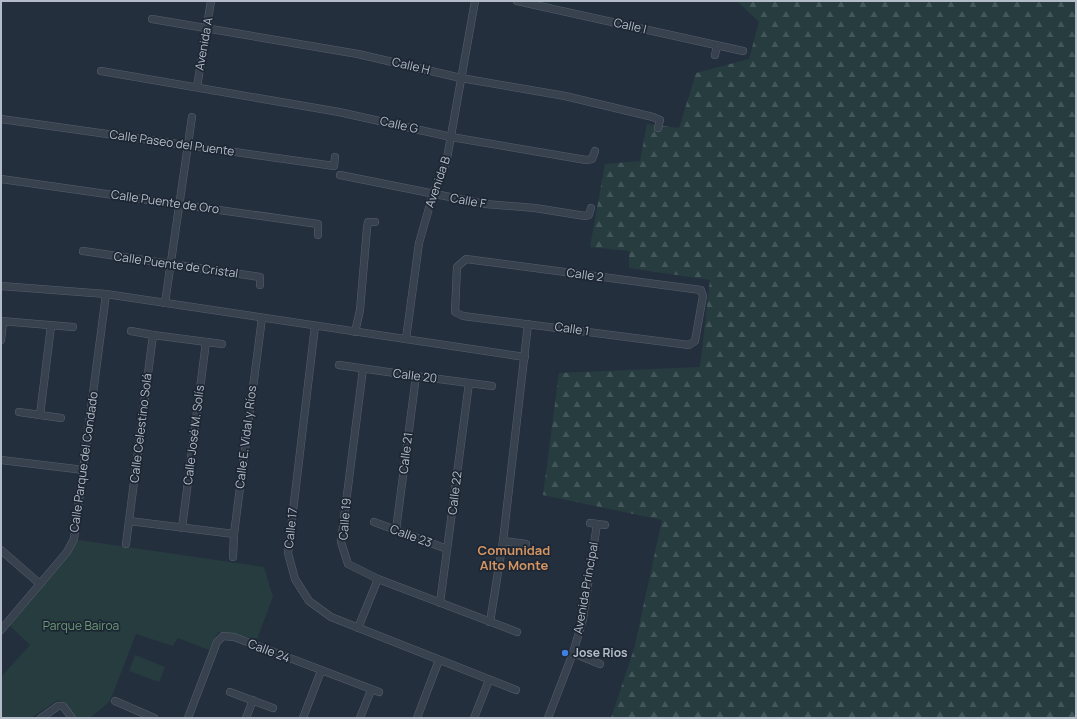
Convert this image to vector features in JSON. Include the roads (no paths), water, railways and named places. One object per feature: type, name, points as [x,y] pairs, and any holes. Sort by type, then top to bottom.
[{"type":"street","name":"Avenida A","points":[[196,87],[211,1]]},
{"type":"street","name":"Avenida B","points":[[406,340],[419,243],[434,194],[446,164],[475,1]]},
{"type":"street","name":"Calle I","points":[[517,1],[743,51]]},
{"type":"street","name":"Calle H","points":[[152,18],[358,54],[461,78],[565,96],[653,117],[660,120],[658,128]]},
{"type":"street","points":[[716,55],[717,46]]},
{"type":"street","name":"Calle G","points":[[101,71],[339,112],[451,137],[586,160],[592,159],[595,151]]},
{"type":"street","points":[[165,303],[178,204],[192,117]]},
{"type":"street","name":"Calle Paseo del Puente","points":[[1,119],[334,166],[335,157]]},
{"type":"street","name":"Calle F","points":[[340,175],[485,204],[535,208],[585,216],[589,215],[591,208]]},
{"type":"street","name":"Calle Puente de Oro","points":[[1,179],[318,224],[318,234]]},
{"type":"street","points":[[355,332],[360,310],[368,222],[375,222]]},
{"type":"street","name":"Calle Puente de Cristal","points":[[83,251],[260,276],[260,285]]},
{"type":"street","name":"Calle 2","points":[[455,312],[457,267],[466,259],[701,290],[703,296],[695,341],[689,345]]},
{"type":"street","points":[[1,286],[106,294],[525,357]]},
{"type":"street","name":"Calle Parque del Condado","points":[[1,630],[67,552],[74,539],[106,294]]},
{"type":"street","name":"Calle 1","points":[[455,312],[463,316],[689,345]]},
{"type":"street","name":"Calle E. Vidal y Ríos","points":[[233,557],[234,534],[262,318]]},
{"type":"street","points":[[1,340],[2,322],[73,327]]},
{"type":"street","points":[[490,622],[503,541],[528,324]]},
{"type":"street","points":[[40,415],[51,326]]},
{"type":"street","name":"Calle 17","points":[[315,326],[288,553],[295,579],[309,601],[331,617],[516,690]]},
{"type":"street","points":[[131,331],[222,344]]},
{"type":"street","name":"Calle Celestino Solá","points":[[126,544],[153,335]]},
{"type":"street","name":"Calle José M. Solís","points":[[182,528],[206,342]]},
{"type":"street","name":"Calle 20","points":[[339,365],[492,386]]},
{"type":"street","name":"Calle 19","points":[[363,369],[341,542],[348,564],[378,579],[517,632]]},
{"type":"street","name":"Calle 21","points":[[396,530],[416,376]]},
{"type":"street","name":"Calle 22","points":[[440,603],[469,383]]},
{"type":"street","points":[[19,412],[61,418]]},
{"type":"street","points":[[1,460],[84,470]]},
{"type":"street","points":[[129,521],[234,534]]},
{"type":"street","name":"Calle 23","points":[[374,522],[447,549]]},
{"type":"street","name":"Avenida Principal","points":[[548,718],[573,653],[583,619],[597,524]]},
{"type":"street","points":[[503,541],[526,544]]},
{"type":"street","points":[[1,550],[40,584]]},
{"type":"street","points":[[358,628],[378,579]]},
{"type":"street","name":"Calle 24","points":[[188,718],[217,642],[222,636],[234,637],[379,692]]},
{"type":"street","points":[[573,653],[600,664]]},
{"type":"street","points":[[417,718],[439,660]]},
{"type":"street","points":[[303,718],[321,671]]},
{"type":"street","points":[[474,718],[489,680]]},
{"type":"street","points":[[360,718],[371,690]]},
{"type":"street","points":[[230,692],[273,708]]},
{"type":"street","points":[[246,718],[253,700]]},
{"type":"street","points":[[115,701],[154,718]]},
{"type":"street","points":[[41,718],[58,706],[63,706],[72,718]]},
{"type":"place","name":"Jose Rios","points":[[565,653]]},
{"type":"district","name":"Comunidad Alto Monte","points":[[514,558]]},
{"type":"park label","name":"Parque Bairoa","points":[[81,626]]}]
